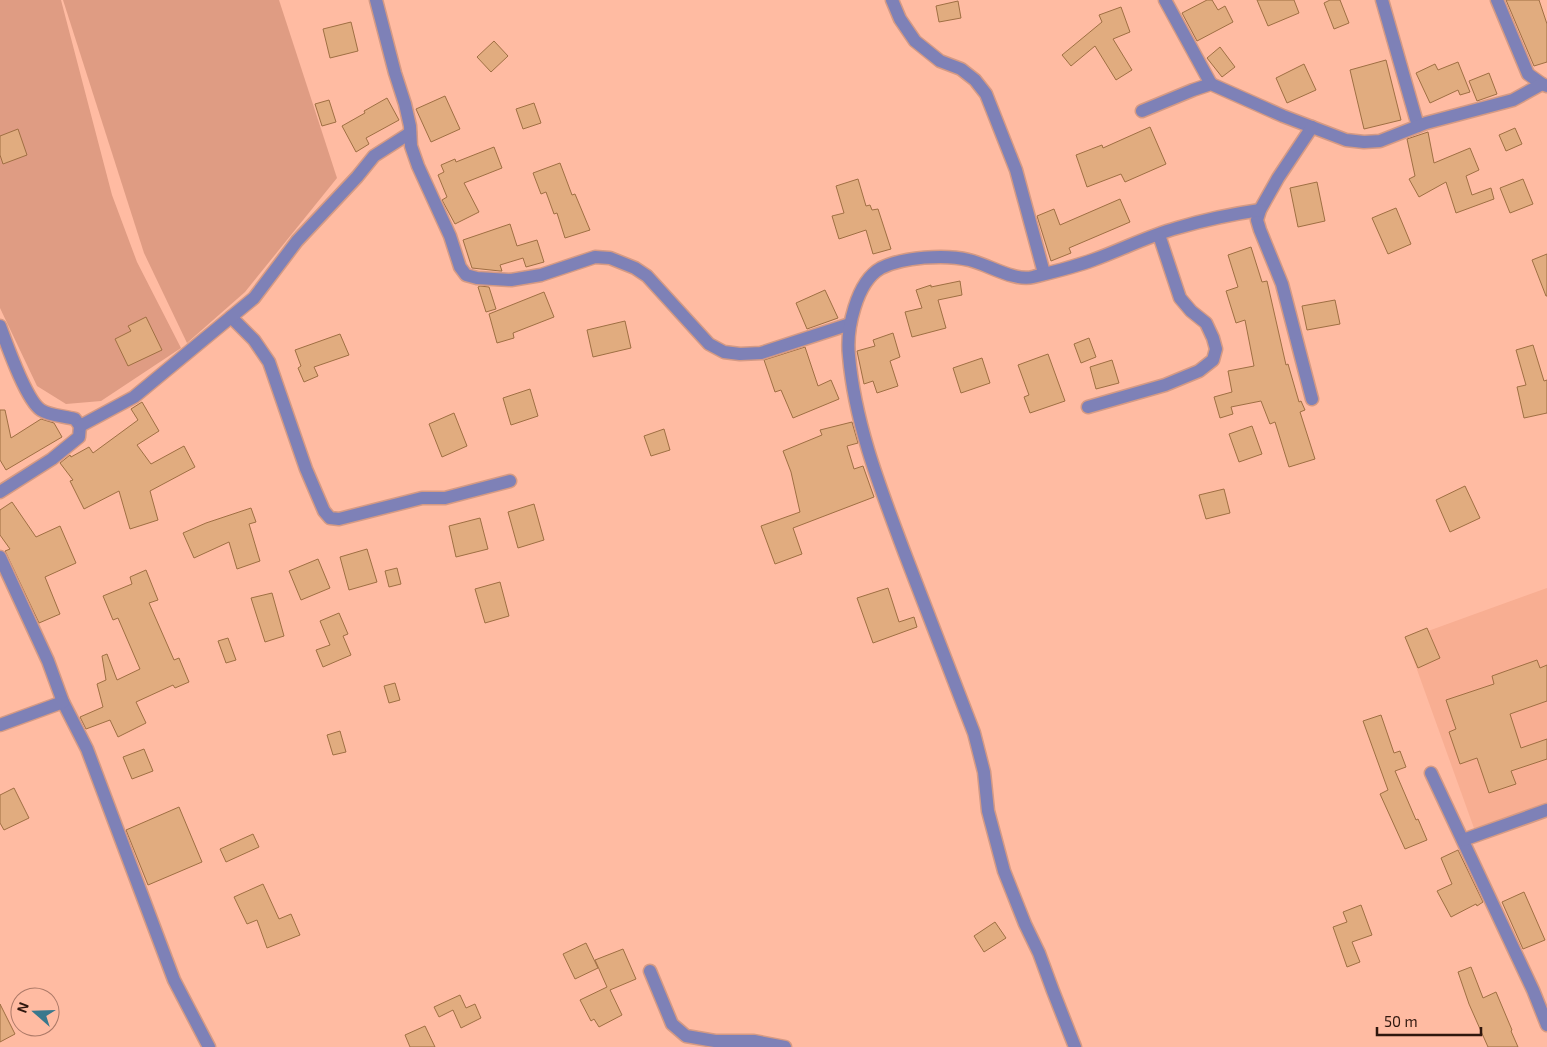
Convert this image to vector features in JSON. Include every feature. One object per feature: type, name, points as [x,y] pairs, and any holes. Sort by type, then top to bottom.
[{"type":"street","points":[[376,0],[405,104],[411,146],[418,166],[450,236],[460,267],[466,275],[477,278],[511,280],[541,275],[596,257],[610,258],[635,268],[647,276],[709,344],[724,352],[740,354],[761,353],[850,324]]},
{"type":"street","points":[[892,0],[900,19],[916,41],[940,61],[961,69],[975,80],[986,94],[1016,170],[1044,273]]},
{"type":"street","points":[[1165,0],[1211,84],[1312,128],[1346,140],[1364,142],[1380,141],[1418,126],[1513,100],[1544,85],[1528,74],[1497,0]]},
{"type":"street","points":[[1382,0],[1418,126]]},
{"type":"street","points":[[1142,111],[1211,84]]},
{"type":"street","points":[[1312,128],[1278,178],[1260,210],[1257,220],[1282,284],[1312,399]]},
{"type":"street","points":[[80,426],[134,397],[254,298],[297,241],[357,178],[374,156],[410,133]]},
{"type":"street","points":[[1075,1047],[1039,953],[1004,871],[988,811],[984,772],[974,733],[882,493],[867,447],[848,355],[850,324],[863,286],[872,274],[882,268],[905,260],[949,257],[970,260],[1017,277],[1030,278],[1092,261],[1175,228],[1260,210]]},
{"type":"street","points":[[1088,406],[1165,385],[1199,371],[1212,360],[1216,349],[1213,338],[1206,323],[1191,311],[1180,298],[1159,235]]},
{"type":"street","points":[[231,317],[254,340],[268,362],[306,469],[324,511],[330,518],[339,519],[422,498],[445,498],[510,481]]},
{"type":"street","points":[[0,326],[18,372],[34,403],[47,413],[75,418],[80,426],[79,437],[52,459],[0,492]]},
{"type":"street","points":[[0,557],[48,661],[63,702],[87,749],[174,980],[209,1047]]},
{"type":"street","points":[[0,725],[63,702]]},
{"type":"street","points":[[1431,773],[1464,840],[1533,990],[1547,1025]]},
{"type":"street","points":[[1464,840],[1547,810]]},
{"type":"street","points":[[650,971],[672,1024],[686,1036],[715,1041],[754,1041],[785,1047]]},
{"type":"shaded area","points":[[0,0],[61,0],[112,195],[137,262],[181,348],[101,401],[66,404],[37,386],[0,308]]},
{"type":"shaded area","points":[[63,0],[279,0],[337,178],[245,292],[187,343],[144,253]]},
{"type":"shaded area","points":[[1547,588],[1547,805],[1475,831],[1406,639]]},
{"type":"building","points":[[1207,0],[1212,0],[1218,10],[1225,6],[1233,22],[1197,41],[1182,13]]},
{"type":"building","points":[[1257,0],[1294,0],[1299,13],[1268,26]]},
{"type":"building","points":[[1330,0],[1340,0],[1349,23],[1334,29],[1324,3]]},
{"type":"building","points":[[1506,0],[1539,0],[1547,24],[1547,62],[1534,66]]},
{"type":"building","points":[[958,1],[961,18],[939,22],[936,6]]},
{"type":"building","points":[[1121,7],[1130,32],[1113,39],[1132,70],[1116,80],[1095,46],[1071,66],[1062,55],[1102,22],[1099,15]]},
{"type":"building","points":[[351,22],[358,51],[330,58],[323,29]]},
{"type":"building","points":[[494,41],[508,56],[491,72],[477,57]]},
{"type":"building","points":[[1220,47],[1235,67],[1222,77],[1207,58]]},
{"type":"building","points":[[1386,60],[1401,120],[1364,129],[1350,70]]},
{"type":"building","points":[[1458,62],[1470,92],[1460,95],[1458,90],[1430,103],[1416,73],[1435,64],[1438,70]]},
{"type":"building","points":[[1304,64],[1316,90],[1287,103],[1276,78]]},
{"type":"building","points":[[1489,73],[1497,94],[1477,101],[1469,81]]},
{"type":"building","points":[[445,96],[460,129],[431,142],[416,109]]},
{"type":"building","points":[[387,98],[399,120],[366,138],[369,144],[356,152],[342,126]]},
{"type":"building","points":[[329,100],[336,122],[322,126],[315,104]]},
{"type":"building","points":[[534,103],[541,123],[523,129],[516,109]]},
{"type":"building","points":[[1150,127],[1166,164],[1125,182],[1121,174],[1087,187],[1076,155],[1102,145],[1103,148]]},
{"type":"building","points":[[1515,128],[1522,144],[1506,151],[1499,135]]},
{"type":"building","points":[[18,129],[27,155],[3,164],[0,155],[0,136]]},
{"type":"building","points":[[1428,132],[1434,163],[1470,148],[1479,170],[1466,176],[1472,195],[1491,188],[1494,199],[1456,213],[1446,182],[1419,197],[1409,179],[1415,176],[1407,139]]},
{"type":"building","points":[[494,147],[502,168],[464,183],[479,212],[455,224],[442,200],[447,197],[438,175],[444,172],[441,165],[455,159],[456,162]]},
{"type":"building","points":[[560,163],[572,195],[575,194],[590,230],[565,238],[557,213],[554,214],[546,192],[541,194],[533,173]]},
{"type":"building","points":[[858,179],[866,206],[870,205],[872,210],[878,209],[891,249],[873,254],[866,230],[839,239],[832,216],[844,213],[836,186]]},
{"type":"building","points":[[1523,179],[1533,204],[1510,213],[1500,188]]},
{"type":"building","points":[[1317,182],[1325,221],[1298,227],[1290,188]]},
{"type":"building","points":[[1120,199],[1130,222],[1069,248],[1071,253],[1051,261],[1037,216],[1054,209],[1060,225]]},
{"type":"building","points":[[1396,208],[1411,244],[1388,254],[1372,218]]},
{"type":"building","points":[[510,224],[517,246],[537,240],[544,262],[526,267],[523,258],[500,265],[502,271],[472,268],[463,240]]},
{"type":"building","points":[[1251,247],[1262,282],[1267,281],[1286,365],[1288,364],[1299,402],[1301,401],[1305,410],[1300,412],[1315,459],[1289,467],[1275,422],[1270,424],[1261,401],[1231,407],[1233,414],[1220,418],[1214,397],[1232,392],[1228,371],[1254,366],[1245,320],[1236,323],[1226,291],[1238,287],[1228,255]]},
{"type":"building","points":[[1547,254],[1547,296],[1546,296],[1532,260]]},
{"type":"building","points":[[960,281],[962,295],[938,300],[946,328],[912,337],[905,312],[922,308],[916,290],[931,285],[931,287]]},
{"type":"building","points":[[478,287],[489,287],[496,309],[486,312]]},
{"type":"building","points":[[825,290],[838,318],[807,329],[796,303]]},
{"type":"building","points":[[544,292],[554,317],[513,333],[514,338],[497,343],[489,314]]},
{"type":"building","points":[[1335,300],[1340,324],[1307,330],[1302,306]]},
{"type":"building","points":[[146,317],[162,350],[128,366],[115,339],[131,331],[128,326]]},
{"type":"building","points":[[625,321],[631,348],[593,357],[587,330]]},
{"type":"building","points":[[893,333],[900,357],[890,361],[898,386],[877,393],[873,381],[864,384],[857,351],[875,346],[873,340]]},
{"type":"building","points":[[340,334],[349,355],[314,367],[318,376],[304,382],[298,368],[301,366],[295,350]]},
{"type":"building","points":[[1089,338],[1096,357],[1081,363],[1074,344]]},
{"type":"building","points":[[1533,345],[1544,381],[1547,380],[1547,413],[1524,418],[1517,387],[1526,385],[1516,350]]},
{"type":"building","points":[[805,347],[818,386],[831,380],[839,399],[793,418],[781,390],[775,392],[764,360]]},
{"type":"building","points":[[1048,354],[1065,401],[1030,413],[1024,397],[1029,395],[1018,365]]},
{"type":"building","points":[[982,358],[990,383],[961,393],[953,368]]},
{"type":"building","points":[[1112,360],[1119,383],[1096,389],[1090,367]]},
{"type":"building","points":[[530,389],[538,416],[511,425],[503,398]]},
{"type":"building","points":[[142,402],[159,431],[137,445],[151,464],[184,446],[195,467],[150,491],[158,520],[130,529],[119,491],[84,509],[70,481],[73,480],[60,463],[70,455],[71,457],[89,447],[93,453],[138,420],[131,409]]},
{"type":"building","points":[[0,410],[5,410],[11,438],[41,419],[54,423],[62,437],[6,470],[0,460]]},
{"type":"building","points":[[454,413],[467,446],[442,457],[429,424]]},
{"type":"building","points":[[852,422],[858,443],[847,446],[854,469],[863,466],[874,497],[793,528],[802,554],[775,564],[761,526],[800,512],[791,472],[783,451],[822,435],[820,430]]},
{"type":"building","points":[[1252,426],[1262,454],[1239,462],[1229,434]]},
{"type":"building","points":[[664,429],[670,450],[651,456],[644,436]]},
{"type":"building","points":[[1465,486],[1480,518],[1450,532],[1436,500]]},
{"type":"building","points":[[1224,489],[1230,513],[1206,519],[1199,495]]},
{"type":"building","points":[[12,502],[36,537],[60,526],[76,563],[45,577],[60,614],[39,623],[5,551],[10,549],[0,535],[0,510]]},
{"type":"building","points":[[534,504],[544,540],[518,548],[508,512]]},
{"type":"building","points":[[251,508],[256,522],[249,524],[260,561],[237,569],[229,542],[194,558],[183,533]]},
{"type":"building","points":[[480,518],[488,549],[456,557],[449,526]]},
{"type":"building","points":[[367,549],[377,582],[349,590],[340,557]]},
{"type":"building","points":[[318,559],[330,588],[301,600],[289,571]]},
{"type":"building","points":[[397,568],[401,584],[389,587],[385,571]]},
{"type":"building","points":[[146,570],[158,600],[149,603],[174,660],[179,658],[189,682],[175,688],[173,685],[136,702],[146,723],[118,737],[110,720],[86,729],[80,717],[103,707],[97,684],[106,680],[102,656],[107,654],[117,680],[140,669],[118,618],[113,620],[103,596],[132,584],[130,577]]},
{"type":"building","points":[[500,582],[509,616],[485,623],[475,589]]},
{"type":"building","points":[[888,588],[899,622],[914,617],[917,627],[873,643],[857,598]]},
{"type":"building","points":[[272,593],[284,636],[265,642],[251,598]]},
{"type":"building","points":[[339,613],[348,634],[343,636],[351,655],[323,667],[316,650],[330,645],[320,621]]},
{"type":"building","points":[[1427,628],[1440,658],[1418,668],[1405,637]]},
{"type":"building","points":[[228,638],[236,660],[226,663],[218,641]]},
{"type":"building","points":[[1537,660],[1540,668],[1547,665],[1547,701],[1510,714],[1521,748],[1547,739],[1547,759],[1511,771],[1516,784],[1489,793],[1477,758],[1460,764],[1449,732],[1456,729],[1446,700],[1494,684],[1492,676]]},
{"type":"building","points":[[395,683],[400,700],[389,703],[384,686]]},
{"type":"building","points":[[1381,715],[1394,753],[1400,751],[1406,767],[1395,771],[1416,820],[1418,819],[1427,840],[1405,849],[1380,794],[1388,790],[1363,721]]},
{"type":"building","points":[[340,731],[346,752],[333,755],[327,735]]},
{"type":"building","points":[[144,749],[153,771],[132,779],[123,757]]},
{"type":"building","points":[[14,788],[29,818],[4,830],[0,823],[0,795]]},
{"type":"building","points":[[179,807],[202,862],[148,885],[126,830]]},
{"type":"building","points":[[253,834],[259,847],[226,862],[220,849]]},
{"type":"building","points":[[1458,850],[1483,902],[1451,917],[1437,891],[1452,884],[1441,858]]},
{"type":"building","points":[[263,884],[279,919],[291,914],[300,935],[267,948],[257,920],[247,924],[234,897]]},
{"type":"building","points":[[1524,892],[1545,940],[1523,949],[1502,902]]},
{"type":"building","points":[[1361,905],[1372,935],[1352,942],[1360,962],[1347,967],[1333,927],[1347,922],[1343,912]]},
{"type":"building","points":[[995,922],[1006,938],[984,952],[974,936]]},
{"type":"building","points":[[586,943],[598,968],[575,979],[563,954]]},
{"type":"building","points":[[623,949],[636,979],[610,990],[622,1015],[599,1027],[594,1019],[591,1021],[580,1000],[607,987],[595,960]]},
{"type":"building","points":[[1471,967],[1483,998],[1496,992],[1518,1047],[1488,1047],[1469,1004],[1458,972]]},
{"type":"building","points":[[460,995],[466,1008],[475,1004],[481,1018],[461,1028],[453,1010],[439,1017],[434,1007]]},
{"type":"building","points":[[0,1004],[10,1024],[10,1037],[0,1042]]},
{"type":"building","points":[[425,1026],[435,1047],[410,1047],[405,1035]]}]
